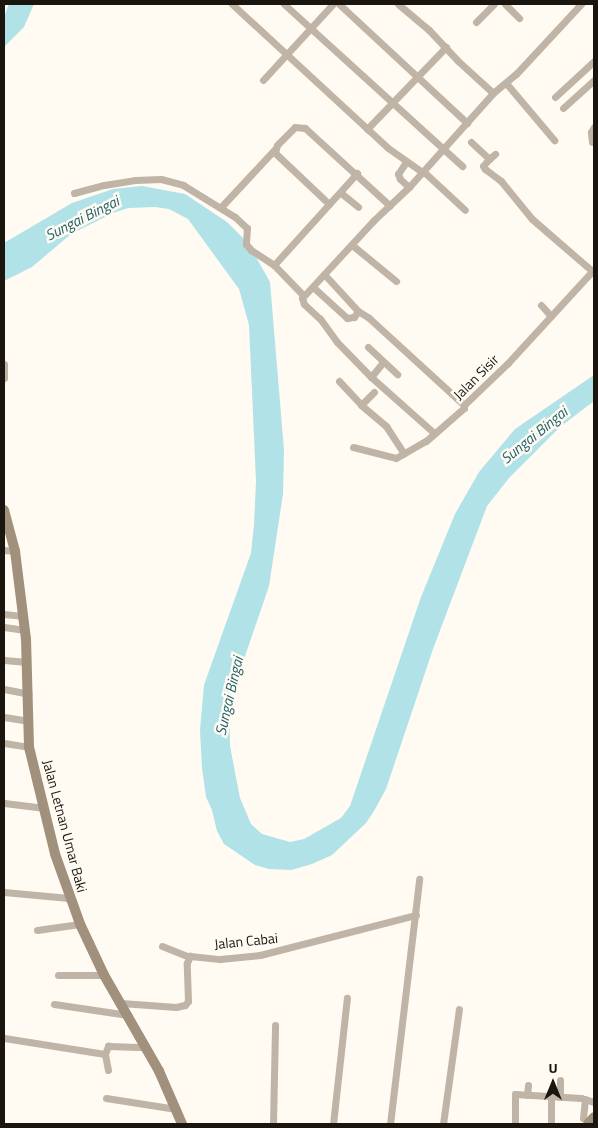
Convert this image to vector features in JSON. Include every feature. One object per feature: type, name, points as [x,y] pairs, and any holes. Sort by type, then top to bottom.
[{"type":"street","points":[[232,4],[368,129],[406,162],[423,171],[465,210]]},
{"type":"street","points":[[284,4],[393,101],[462,166]]},
{"type":"street","points":[[263,80],[287,56],[332,4]]},
{"type":"street","points":[[339,4],[467,123]]},
{"type":"street","points":[[398,4],[446,46],[458,61],[493,94]]},
{"type":"street","points":[[476,22],[494,4]]},
{"type":"street","points":[[505,4],[519,18]]},
{"type":"street","points":[[303,295],[314,287],[324,274],[409,187],[493,94],[506,83],[581,4]]},
{"type":"street","points":[[368,129],[446,46]]},
{"type":"street","points":[[555,97],[594,61]]},
{"type":"street","points":[[563,108],[594,80]]},
{"type":"street","points":[[506,83],[554,140]]},
{"type":"street","points":[[221,207],[296,127],[302,126],[390,206]]},
{"type":"street","points":[[592,142],[591,132],[594,126]]},
{"type":"street","points":[[471,142],[492,156],[483,166],[501,182],[532,219],[593,270]]},
{"type":"street","points":[[275,149],[277,156],[329,204]]},
{"type":"street","points":[[406,162],[398,174],[400,179],[409,187]]},
{"type":"street","points":[[274,265],[357,174]]},
{"type":"street","points":[[74,193],[104,185],[161,179],[183,185],[221,207],[247,228],[246,244],[251,250],[274,265],[303,295],[304,304],[371,377],[434,433]]},
{"type":"street","points":[[341,193],[358,207]]},
{"type":"street","points":[[352,245],[396,281]]},
{"type":"street","name":"Jalan Sisir","points":[[353,447],[389,458],[396,458],[426,441],[464,408],[464,405],[508,363],[593,270]]},
{"type":"street","points":[[324,274],[358,311],[369,318],[464,405]]},
{"type":"street","points":[[314,287],[347,318],[352,318],[358,311]]},
{"type":"street","points":[[541,305],[551,316]]},
{"type":"street","points":[[368,347],[398,374]]},
{"type":"street","points":[[371,377],[383,362]]},
{"type":"street","points":[[4,364],[6,373],[4,378]]},
{"type":"street","points":[[339,381],[361,405],[386,426],[404,454]]},
{"type":"street","points":[[361,405],[374,392]]},
{"type":"street","name":"Jalan Letnan Umar Baki","points":[[4,510],[15,551],[25,630],[29,747],[43,808],[69,898],[104,975],[146,1047],[182,1124]]},
{"type":"street","points":[[4,550],[15,551]]},
{"type":"street","points":[[4,614],[22,616]]},
{"type":"street","points":[[4,627],[25,630]]},
{"type":"street","points":[[4,660],[27,662]]},
{"type":"street","points":[[4,689],[28,694]]},
{"type":"street","points":[[4,717],[28,721]]},
{"type":"street","points":[[4,743],[29,747]]},
{"type":"street","points":[[4,804],[43,808]]},
{"type":"street","points":[[390,1124],[419,879]]},
{"type":"street","points":[[4,892],[69,898]]},
{"type":"street","name":"Jalan Cabai","points":[[162,946],[189,957],[220,959],[260,955],[416,915]]},
{"type":"street","points":[[37,930],[80,924]]},
{"type":"street","points":[[120,1003],[176,1007],[186,1005],[188,1001],[189,957]]},
{"type":"street","points":[[58,975],[104,975]]},
{"type":"street","points":[[333,1124],[347,998]]},
{"type":"street","points":[[54,1004],[128,1015]]},
{"type":"street","points":[[444,1124],[459,1009]]},
{"type":"street","points":[[273,1124],[275,1025]]},
{"type":"street","points":[[4,1038],[105,1054]]},
{"type":"street","points":[[108,1070],[105,1054],[106,1048],[111,1046],[146,1047]]},
{"type":"street","points":[[560,1080],[560,1097]]},
{"type":"street","points":[[527,1095],[528,1085]]},
{"type":"street","points":[[515,1124],[516,1094],[584,1099],[594,1102]]},
{"type":"street","points":[[551,1096],[551,1123]]},
{"type":"street","points":[[106,1098],[176,1108]]},
{"type":"street","points":[[584,1099],[586,1121],[594,1116]]},
{"type":"water","points":[[9,4],[34,4],[24,27],[4,47],[4,17]]},
{"type":"water","name":"Sungai Bingai","points":[[142,186],[185,194],[227,222],[248,243],[270,282],[284,450],[283,494],[269,586],[229,703],[230,746],[240,798],[251,824],[262,834],[290,842],[304,839],[341,818],[350,806],[421,597],[455,514],[479,472],[515,429],[594,375],[594,401],[560,427],[509,478],[487,506],[433,649],[386,789],[374,811],[366,823],[332,855],[312,864],[291,870],[269,869],[255,865],[224,844],[217,831],[212,810],[206,797],[202,768],[200,730],[204,685],[251,553],[254,525],[256,481],[249,325],[239,289],[188,219],[169,209],[155,207],[128,208],[113,213],[71,234],[32,267],[4,281],[4,243],[72,203],[113,189]]}]
